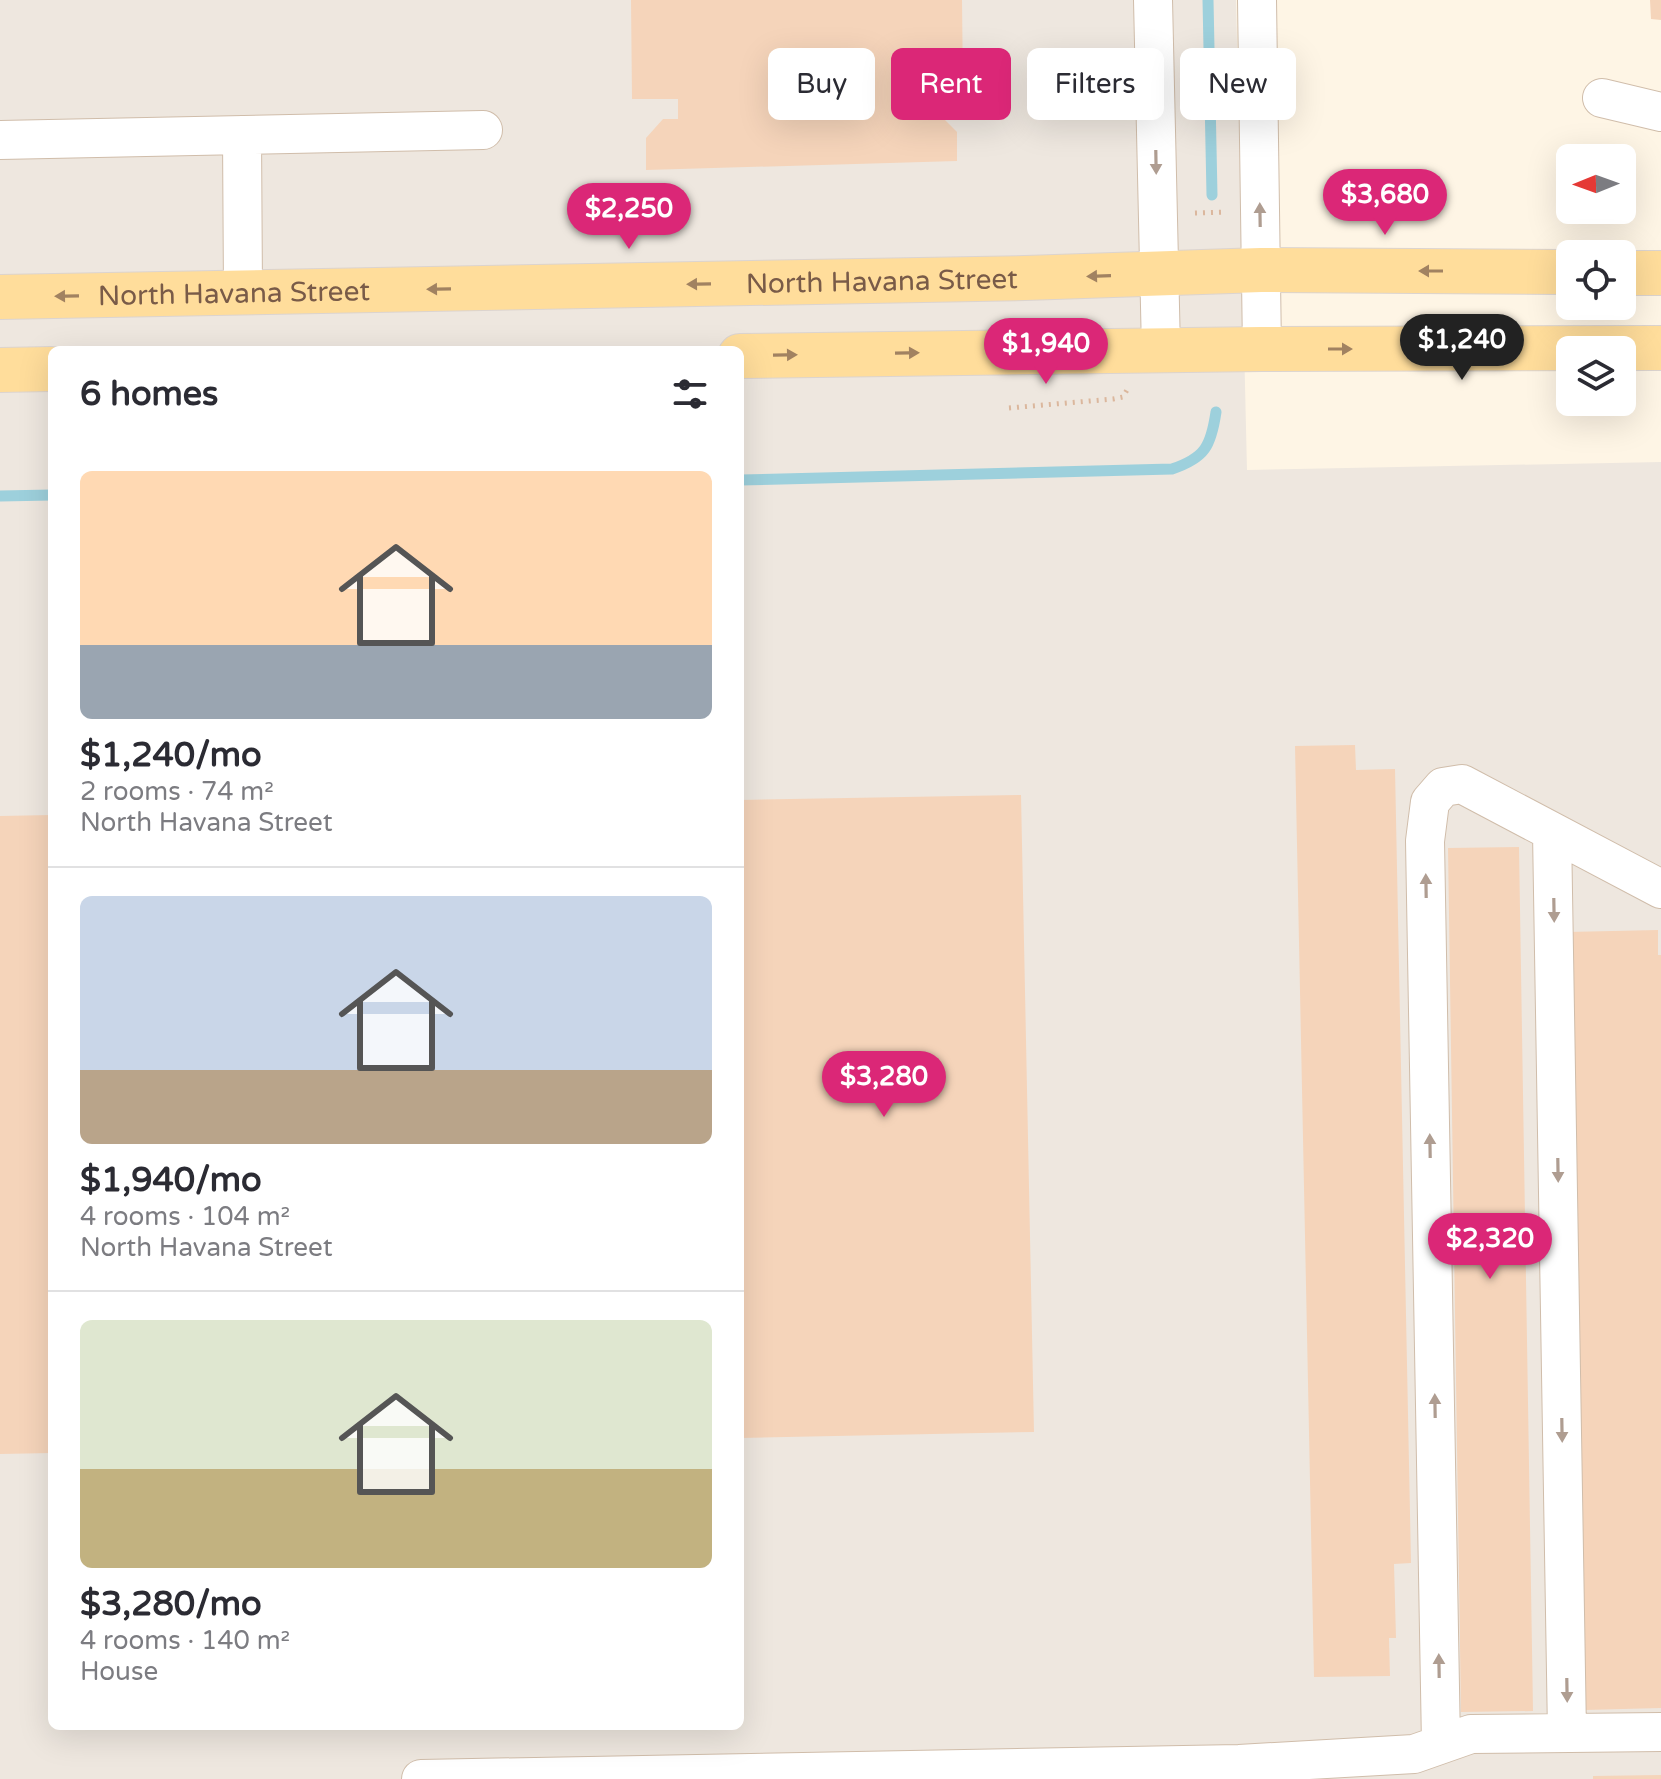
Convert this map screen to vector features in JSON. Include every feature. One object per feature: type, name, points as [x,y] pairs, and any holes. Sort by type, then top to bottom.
[{"type":"main road","name":"North Havana Street","points":[[0,297],[1159,275],[1261,270],[1556,272]]},
{"type":"main road","points":[[1636,273],[1661,273]]},
{"type":"main road","points":[[744,356],[1262,349],[1661,348]]},
{"type":"main road","points":[[0,370],[48,369]]},
{"type":"street","points":[[1153,0],[1161,350]]},
{"type":"street","points":[[1257,0],[1262,349]]},
{"type":"street","points":[[1602,98],[1661,112]]},
{"type":"street","points":[[0,140],[483,130]]},
{"type":"street","points":[[242,135],[243,292]]},
{"type":"street","points":[[1441,1744],[1425,841],[1430,802],[1443,787],[1462,784],[1661,889]]},
{"type":"street","points":[[1552,832],[1567,1733]]},
{"type":"street","points":[[421,1779],[1239,1771],[1414,1754],[1471,1734],[1661,1732]]},
{"type":"path","points":[[1194,213],[1238,212]]},
{"type":"path","points":[[1009,408],[1123,397],[1128,383]]},
{"type":"shaded area","points":[[0,0],[1236,0],[1237,48],[1180,48],[1180,120],[1239,120],[1247,470],[1661,462],[1661,1779],[0,1779]]},
{"type":"building","points":[[631,0],[962,0],[963,48],[891,48],[891,120],[945,120],[957,132],[957,161],[646,170],[646,138],[663,119],[678,119],[678,99],[632,99]]},
{"type":"building","points":[[1650,0],[1661,0],[1661,20],[1651,19]]},
{"type":"building","points":[[1355,745],[1356,770],[1395,769],[1411,1563],[1394,1564],[1396,1638],[1389,1638],[1390,1676],[1314,1677],[1295,746]]},
{"type":"building","points":[[1021,795],[1034,1432],[744,1438],[744,800]]},
{"type":"building","points":[[48,815],[48,1453],[0,1454],[0,816]]},
{"type":"building","points":[[1519,847],[1533,1711],[1461,1712],[1448,848]]},
{"type":"building","points":[[1658,930],[1658,955],[1661,955],[1661,1708],[1585,1710],[1567,932]]},
{"type":"building","points":[[1661,1775],[1661,1779],[1593,1779],[1593,1776]]},
{"type":"waterway","points":[[1208,0],[1212,195]]},
{"type":"waterway","points":[[744,480],[1172,469],[1192,460],[1204,449],[1212,434],[1216,412]]},
{"type":"waterway","points":[[0,496],[48,495]]}]
